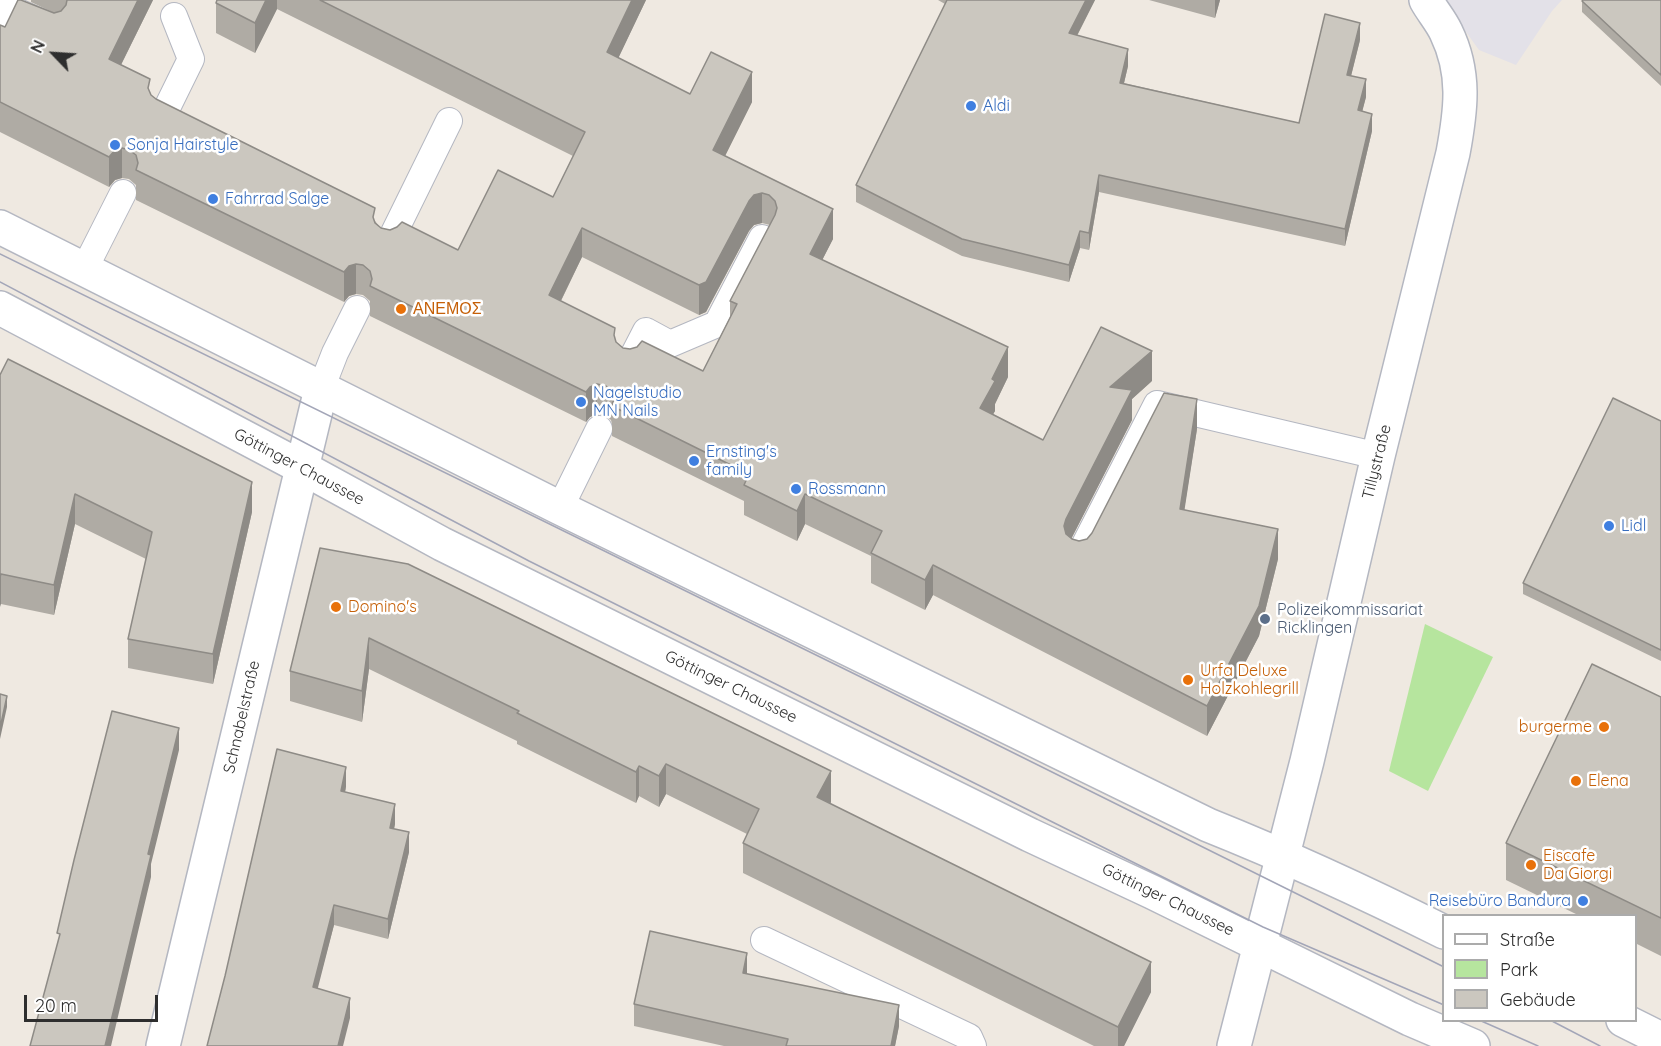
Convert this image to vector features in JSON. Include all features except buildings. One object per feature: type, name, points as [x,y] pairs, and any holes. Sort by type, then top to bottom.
[{"type":"street","name":"Tillystraße","points":[[1233,1046],[1307,761],[1378,456],[1453,153],[1461,111],[1459,70],[1446,32],[1426,0]]},
{"type":"street","points":[[0,227],[560,508],[1208,825],[1283,855],[1442,932]]},
{"type":"street","name":"Göttinger Chaussee","points":[[0,308],[452,549],[1020,830],[1152,892],[1261,936],[1410,1019],[1473,1046]]},
{"type":"street","name":"Schnabelstraße","points":[[163,1046],[321,389]]},
{"type":"street","points":[[1627,1022],[1661,1040]]},
{"type":"lane","points":[[0,26],[9,8],[53,28]]},
{"type":"lane","points":[[163,116],[191,59],[174,16]]},
{"type":"lane","points":[[388,245],[449,121]]},
{"type":"lane","points":[[85,268],[123,194]]},
{"type":"lane","points":[[629,364],[646,331],[670,344],[717,324],[762,238]]},
{"type":"lane","points":[[321,389],[335,353],[357,309]]},
{"type":"lane","points":[[1079,556],[1157,404],[1378,456]]},
{"type":"lane","points":[[560,508],[599,429]]},
{"type":"lane","points":[[764,940],[969,1036],[973,1046]]},
{"type":"shaded area","points":[[1443,0],[1562,0],[1552,11],[1516,65],[1479,50]]},
{"type":"green space","points":[[1425,624],[1493,657],[1428,791],[1389,771]]},
{"type":"tram line","points":[[0,254],[875,684],[1442,966]]},
{"type":"tram line","points":[[0,282],[529,561],[1263,927],[1442,1004]]},
{"type":"tram line","points":[[1484,1022],[1538,1046]]},
{"type":"tram line","points":[[1554,1022],[1600,1046]]},
{"type":"place","name":"Aldi","points":[[971,106]]},
{"type":"place","name":"Sonja Hairstyle","points":[[115,145]]},
{"type":"place","name":"Fahrrad Salge","points":[[213,199]]},
{"type":"place","name":"ΑΝΕΜΟΣ","points":[[401,309]]},
{"type":"place","name":"Nagelstudio MN Nails","points":[[581,402]]},
{"type":"place","name":"Ernsting's family","points":[[694,461]]},
{"type":"place","name":"Rossmann","points":[[796,489]]},
{"type":"place","name":"Lidl","points":[[1609,526]]},
{"type":"place","name":"Domino's","points":[[336,607]]},
{"type":"place","name":"Polizeikommissariat Ricklingen","points":[[1265,619]]},
{"type":"place","name":"Urfa Deluxe Holzkohlegrill","points":[[1188,680]]},
{"type":"place","name":"burgerme","points":[[1604,727]]},
{"type":"place","name":"Elena","points":[[1576,781]]},
{"type":"place","name":"Eiscafe Da Giorgi","points":[[1531,865]]},
{"type":"place","name":"Reisebüro Bandura","points":[[1583,901]]}]
